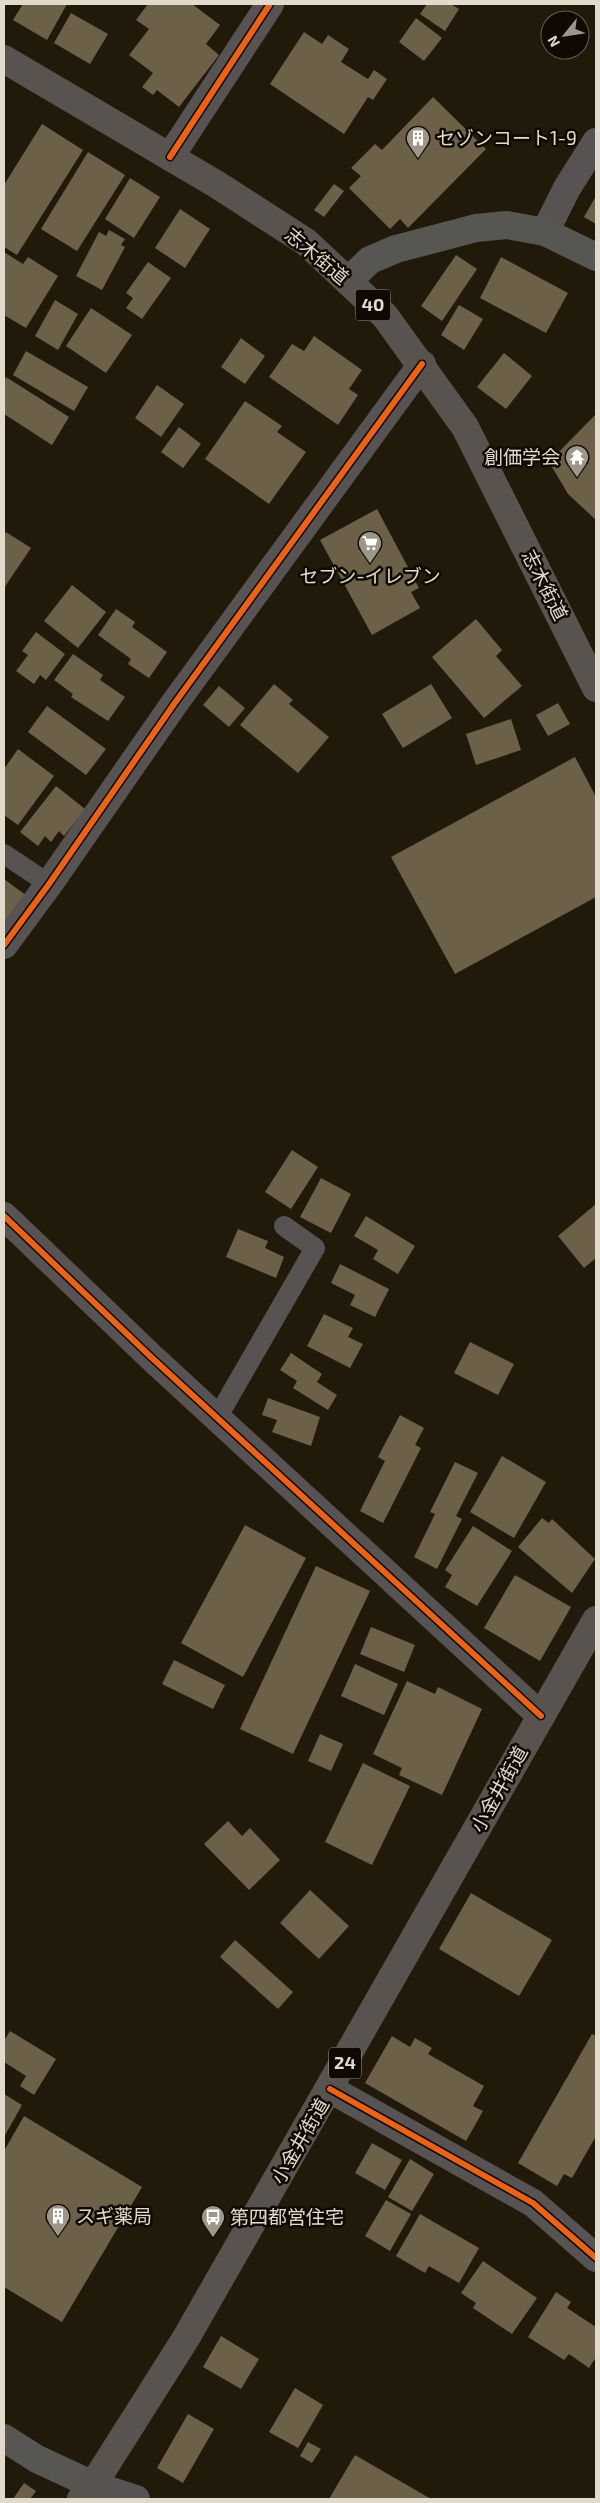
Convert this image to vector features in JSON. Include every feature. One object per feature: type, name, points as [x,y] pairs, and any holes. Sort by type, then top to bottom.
[{"type":"main road","name":"志木街道","points":[[4,59],[170,157],[306,242],[385,316],[422,364],[465,427],[596,688]]},
{"type":"main road","name":"小金井街道","points":[[87,2492],[186,2338],[330,2089],[596,1620]]},
{"type":"street","points":[[170,157],[270,4]]},
{"type":"street","points":[[545,232],[567,188],[596,142]]},
{"type":"street","points":[[348,281],[370,260],[396,249],[476,228],[507,225],[545,232],[596,257]]},
{"type":"street","points":[[4,945],[49,884],[174,704],[422,364]]},
{"type":"street","points":[[4,1216],[217,1418],[540,1716]]},
{"type":"street","points":[[330,2089],[533,2203],[596,2258]]},
{"type":"street","points":[[4,2438],[87,2492],[136,2499]]},
{"type":"lane","points":[[4,854],[49,884]]},
{"type":"lane","points":[[217,1418],[315,1248],[284,1226]]},
{"type":"building","points":[[23,4],[67,4],[47,40],[13,20]]},
{"type":"building","points":[[148,4],[192,4],[220,25],[206,44],[219,55],[179,107],[157,90],[153,95],[142,87],[153,73],[129,55],[149,29],[136,20]]},
{"type":"building","points":[[427,4],[451,4],[459,9],[445,31],[420,14]]},
{"type":"building","points":[[71,13],[108,34],[90,64],[54,43]]},
{"type":"building","points":[[416,18],[442,38],[424,61],[399,42]]},
{"type":"building","points":[[304,32],[322,44],[328,35],[349,49],[341,62],[368,79],[374,70],[387,79],[373,100],[368,97],[344,134],[270,84]]},
{"type":"building","name":"セゾンコート1-9","points":[[433,97],[486,149],[408,228],[400,219],[390,229],[349,188],[361,176],[351,168],[375,144],[382,150]]},
{"type":"building","points":[[42,124],[83,150],[17,255],[4,247],[4,185]]},
{"type":"building","points":[[88,152],[125,175],[77,251],[41,229]]},
{"type":"building","points":[[130,178],[160,197],[134,238],[105,219]]},
{"type":"building","points":[[334,184],[344,191],[324,217],[314,210]]},
{"type":"building","points":[[596,196],[596,224],[584,217]]},
{"type":"building","points":[[180,209],[210,229],[185,268],[155,248]]},
{"type":"building","points":[[109,230],[125,239],[121,245],[125,247],[102,290],[76,276],[99,232],[106,236]]},
{"type":"building","points":[[4,252],[23,264],[28,257],[58,276],[26,328],[4,315]]},
{"type":"building","points":[[456,255],[477,269],[442,321],[421,306]]},
{"type":"building","points":[[501,257],[568,293],[546,333],[480,298]]},
{"type":"building","points":[[148,262],[171,278],[142,319],[126,308],[133,298],[126,293]]},
{"type":"building","points":[[55,300],[78,314],[58,350],[35,336]]},
{"type":"building","points":[[459,305],[483,319],[464,350],[441,335]]},
{"type":"building","points":[[91,308],[132,335],[106,373],[66,346]]},
{"type":"building","points":[[314,336],[362,370],[349,389],[358,395],[338,425],[269,377],[292,344],[304,351]]},
{"type":"building","points":[[241,338],[265,356],[245,384],[221,367]]},
{"type":"building","points":[[26,351],[88,387],[74,411],[13,375]]},
{"type":"building","points":[[504,353],[532,376],[506,409],[477,387]]},
{"type":"building","points":[[6,377],[69,417],[52,445],[4,414],[4,382]]},
{"type":"building","points":[[157,385],[184,404],[161,437],[135,418]]},
{"type":"building","points":[[245,401],[282,426],[277,432],[306,452],[269,504],[205,459]]},
{"type":"building","name":"創価学会","points":[[596,414],[596,520],[568,494],[549,462]]},
{"type":"building","points":[[179,427],[201,444],[183,468],[161,452]]},
{"type":"building","name":"セブン-イレブン","points":[[377,509],[419,588],[411,592],[420,608],[372,635],[320,540]]},
{"type":"building","points":[[6,532],[31,548],[4,588],[4,535]]},
{"type":"building","points":[[72,585],[106,612],[78,648],[44,621]]},
{"type":"building","points":[[116,609],[135,622],[132,627],[167,652],[149,678],[128,664],[131,659],[98,635]]},
{"type":"building","points":[[476,619],[502,650],[496,656],[522,686],[484,718],[432,657]]},
{"type":"building","points":[[36,632],[65,654],[46,680],[40,675],[34,684],[16,671],[28,655],[22,651]]},
{"type":"building","points":[[73,654],[103,675],[100,680],[125,697],[108,721],[71,697],[73,694],[54,680]]},
{"type":"building","points":[[274,684],[293,700],[289,704],[329,737],[298,773],[240,725]]},
{"type":"building","points":[[431,684],[452,718],[403,748],[382,714]]},
{"type":"building","points":[[219,686],[245,708],[229,727],[203,705]]},
{"type":"building","points":[[558,703],[570,724],[548,736],[536,715]]},
{"type":"building","points":[[47,706],[106,749],[86,775],[28,732]]},
{"type":"building","points":[[511,719],[521,750],[476,765],[466,734]]},
{"type":"building","points":[[18,749],[54,776],[18,825],[4,815],[4,769]]},
{"type":"building","points":[[575,757],[596,797],[596,897],[455,974],[391,857]]},
{"type":"building","points":[[56,786],[85,809],[64,836],[59,831],[51,842],[45,836],[38,846],[20,832]]},
{"type":"building","points":[[4,879],[27,896],[4,924]]},
{"type":"building","points":[[292,1150],[318,1167],[291,1209],[265,1192]]},
{"type":"building","points":[[321,1178],[351,1194],[331,1233],[300,1217]]},
{"type":"building","points":[[596,1204],[596,1258],[584,1268],[558,1236]]},
{"type":"building","points":[[366,1216],[415,1246],[398,1274],[373,1259],[378,1250],[354,1236]]},
{"type":"building","points":[[238,1229],[268,1241],[265,1248],[284,1257],[276,1278],[226,1257]]},
{"type":"building","points":[[340,1264],[389,1289],[375,1317],[350,1305],[355,1295],[331,1283]]},
{"type":"building","points":[[324,1314],[353,1328],[348,1337],[363,1344],[350,1368],[307,1346]]},
{"type":"building","points":[[470,1342],[514,1364],[498,1395],[454,1373]]},
{"type":"building","points":[[291,1353],[322,1374],[317,1382],[337,1395],[328,1410],[293,1388],[297,1381],[280,1370]]},
{"type":"building","points":[[268,1398],[320,1417],[311,1446],[272,1432],[277,1420],[262,1415]]},
{"type":"building","points":[[400,1415],[424,1428],[415,1445],[421,1448],[383,1523],[360,1511],[385,1461],[378,1457]]},
{"type":"building","points":[[502,1456],[546,1482],[514,1538],[470,1512]]},
{"type":"building","points":[[455,1462],[478,1473],[456,1516],[462,1519],[437,1569],[414,1557],[435,1514],[430,1512]]},
{"type":"building","points":[[542,1518],[549,1523],[552,1519],[595,1559],[572,1593],[518,1547]]},
{"type":"building","points":[[245,1525],[306,1558],[243,1677],[181,1643]]},
{"type":"building","points":[[473,1526],[512,1551],[477,1606],[445,1587],[452,1575],[445,1570]]},
{"type":"building","points":[[316,1566],[370,1591],[293,1754],[240,1729]]},
{"type":"building","points":[[515,1575],[571,1607],[540,1661],[484,1628]]},
{"type":"building","points":[[371,1627],[415,1645],[404,1672],[360,1654]]},
{"type":"building","points":[[174,1660],[225,1685],[213,1709],[162,1684]]},
{"type":"building","points":[[355,1664],[398,1684],[384,1715],[341,1696]]},
{"type":"building","points":[[407,1681],[435,1694],[438,1687],[482,1709],[442,1795],[399,1775],[402,1768],[373,1754]]},
{"type":"building","points":[[320,1734],[343,1744],[331,1771],[308,1761]]},
{"type":"building","points":[[363,1763],[410,1786],[372,1865],[325,1842]]},
{"type":"building","points":[[228,1821],[242,1836],[250,1828],[280,1860],[249,1890],[204,1844]]},
{"type":"building","points":[[310,1890],[349,1926],[319,1959],[280,1923]]},
{"type":"building","points":[[471,1893],[552,1940],[519,1996],[439,1949]]},
{"type":"building","points":[[235,1940],[293,1992],[278,2009],[220,1957]]},
{"type":"building","points":[[10,2031],[56,2059],[34,2095],[20,2086],[26,2076],[4,2062],[4,2041]]},
{"type":"building","points":[[592,2034],[596,2036],[596,2136],[572,2178],[564,2174],[557,2186],[518,2163]]},
{"type":"building","points":[[392,2036],[410,2047],[415,2038],[432,2048],[428,2054],[484,2086],[473,2106],[483,2111],[466,2141],[365,2083]]},
{"type":"building","points":[[4,2094],[22,2105],[4,2137]]},
{"type":"building","name":"スギ薬局","points":[[24,2116],[142,2187],[62,2322],[4,2287],[4,2151]]},
{"type":"building","points":[[372,2143],[402,2160],[385,2190],[355,2173]]},
{"type":"building","points":[[410,2159],[434,2174],[412,2211],[388,2197]]},
{"type":"building","points":[[386,2200],[411,2214],[390,2251],[365,2236]]},
{"type":"building","points":[[420,2214],[479,2248],[459,2283],[429,2266],[425,2273],[396,2256]]},
{"type":"building","points":[[483,2261],[537,2298],[512,2334],[473,2308],[476,2303],[461,2293]]},
{"type":"building","points":[[556,2292],[571,2302],[567,2308],[596,2327],[596,2357],[589,2368],[569,2354],[564,2360],[528,2337]]},
{"type":"building","points":[[221,2336],[259,2359],[241,2389],[203,2367]]},
{"type":"building","points":[[295,2388],[323,2405],[298,2448],[269,2432]]},
{"type":"building","points":[[188,2414],[214,2429],[183,2483],[157,2468]]},
{"type":"building","points":[[308,2442],[321,2449],[312,2463],[300,2456]]},
{"type":"building","points":[[355,2455],[431,2499],[329,2499]]},
{"type":"building","points":[[24,2483],[36,2491],[30,2499],[13,2499]]},
{"type":"cycle path","points":[[170,157],[270,4]]},
{"type":"cycle path","points":[[4,945],[49,884],[174,704],[422,364]]},
{"type":"cycle path","points":[[4,1216],[151,1357],[541,1716]]},
{"type":"cycle path","points":[[330,2089],[533,2203],[596,2258]]},
{"type":"place","name":"セゾンコート1-9","points":[[418,159]]},
{"type":"place","name":"創価学会","points":[[577,478]]},
{"type":"place","name":"セブン-イレブン","points":[[370,564]]},
{"type":"place","name":"スギ薬局","points":[[58,2237]]},
{"type":"place","name":"第四都営住宅","points":[[213,2238]]}]
